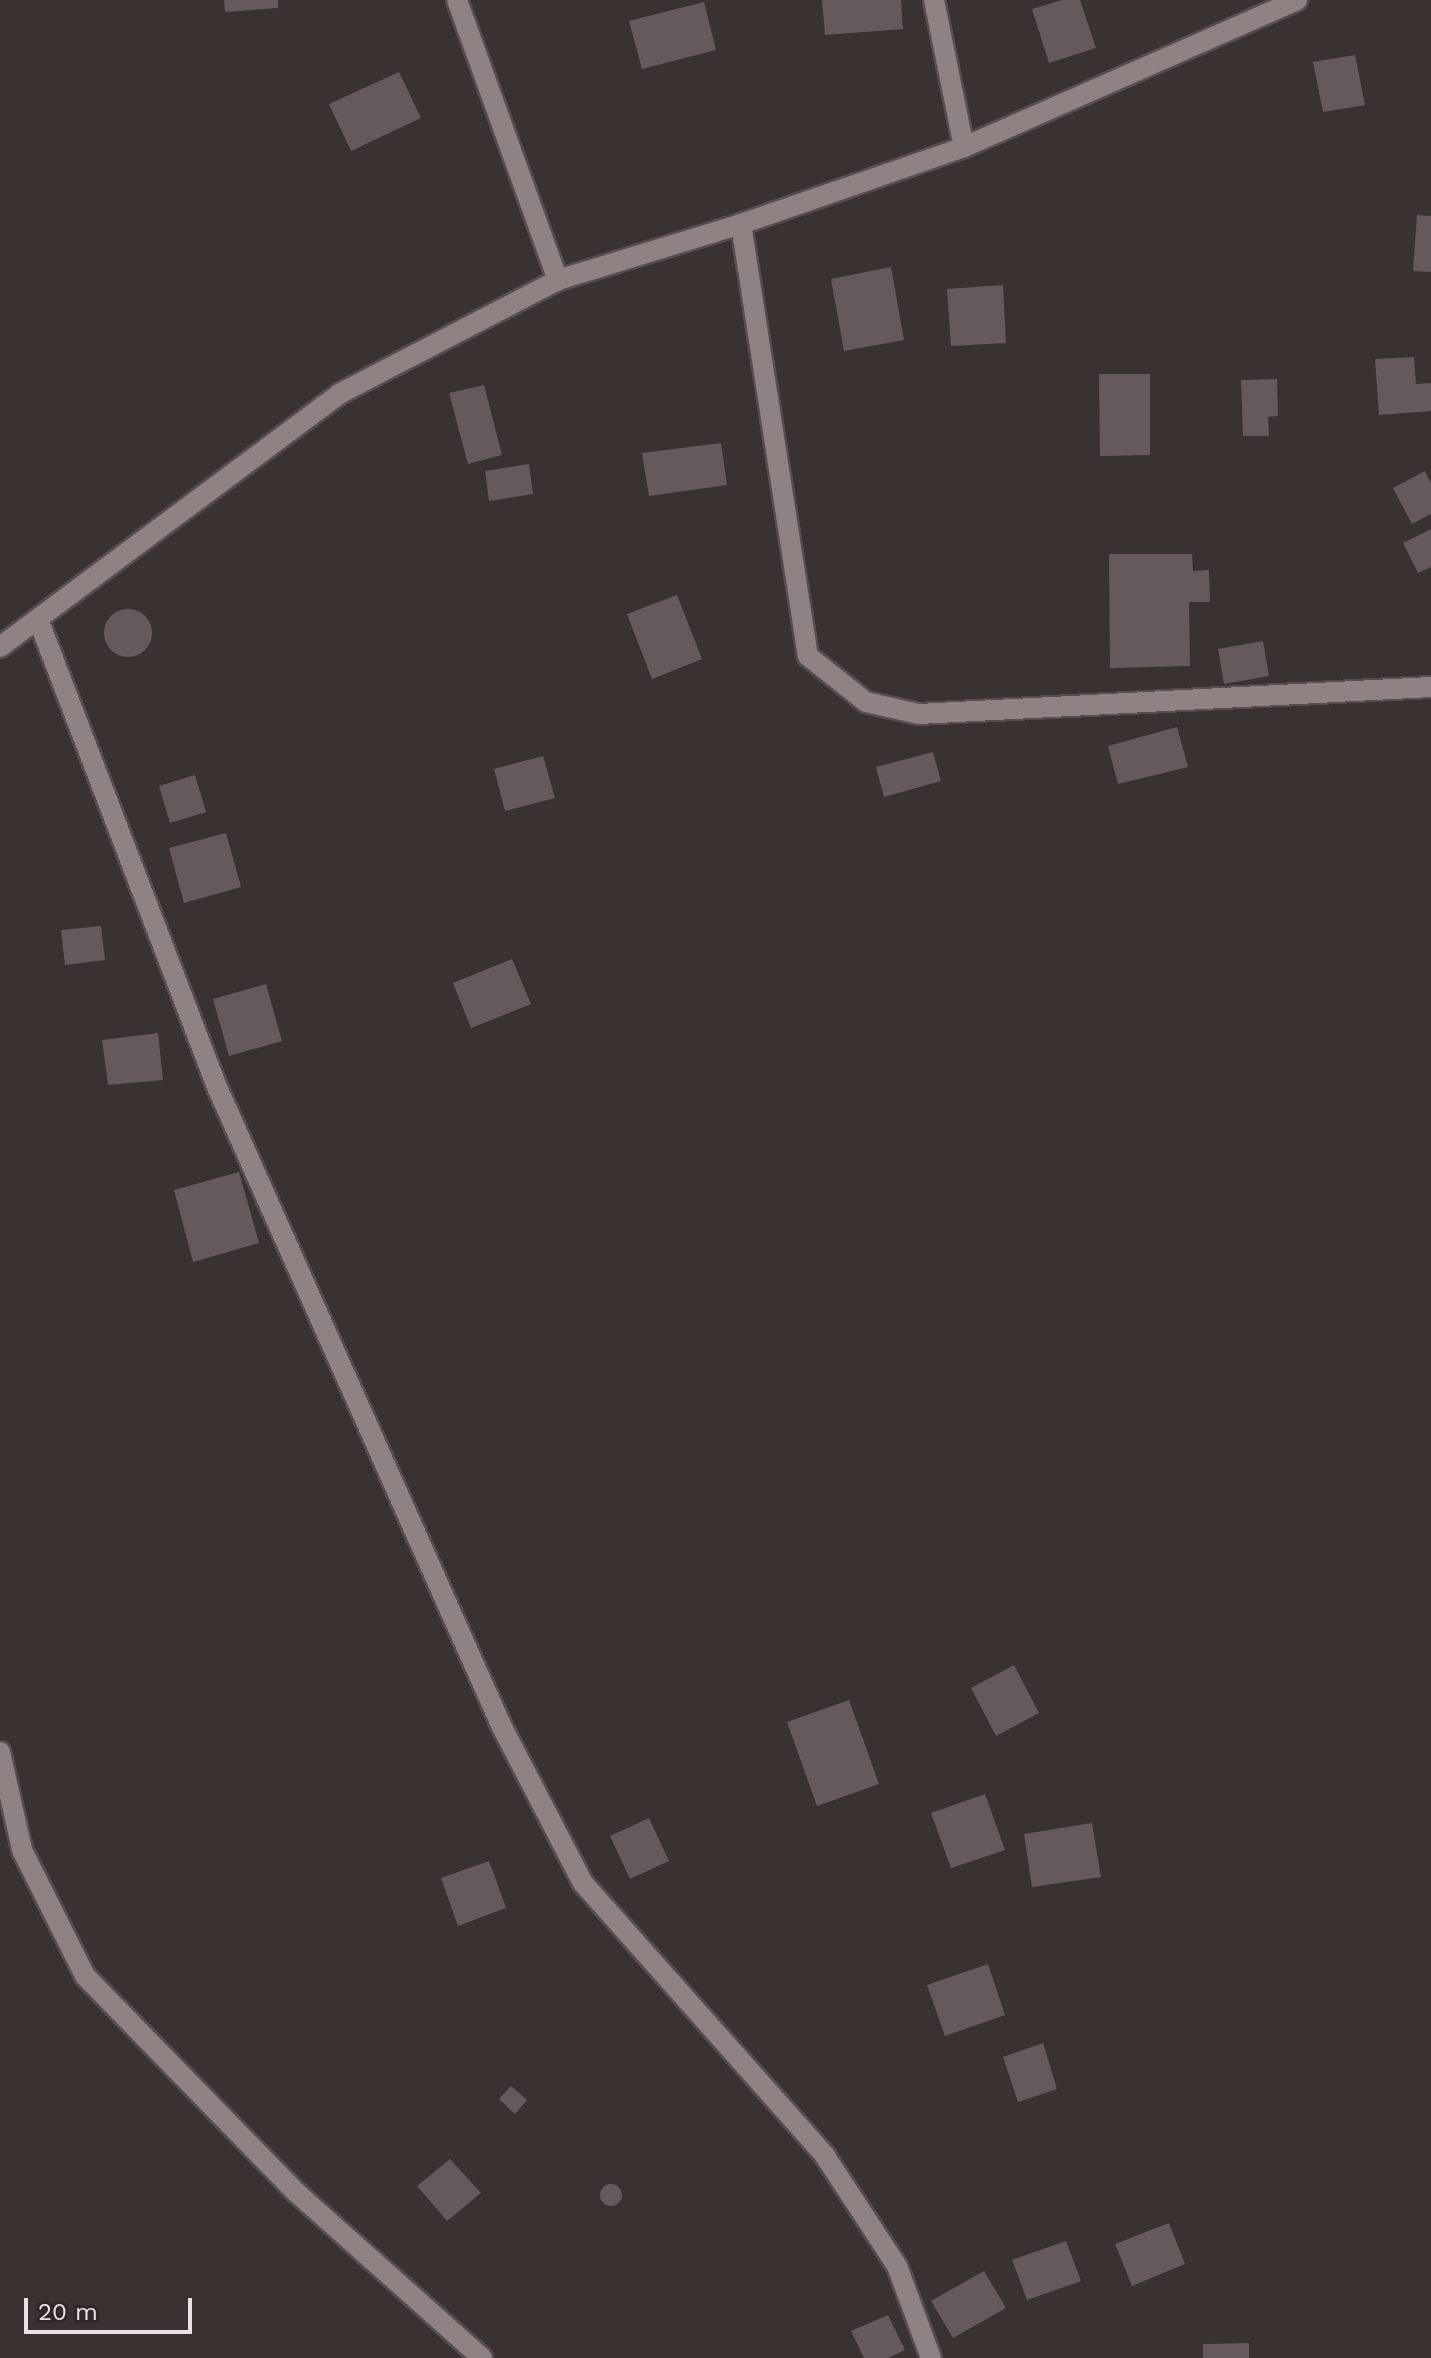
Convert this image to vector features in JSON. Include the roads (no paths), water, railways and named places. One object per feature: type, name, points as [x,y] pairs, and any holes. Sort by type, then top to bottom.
[{"type":"street","points":[[457,0],[558,280]]},
{"type":"street","points":[[934,0],[964,147]]},
{"type":"street","points":[[0,647],[339,394],[558,280],[741,224],[964,147],[1297,0]]},
{"type":"street","points":[[741,224],[808,656],[866,702],[919,714],[1431,687]]},
{"type":"street","points":[[38,619],[217,1087],[501,1725],[583,1883],[825,2156],[897,2266],[931,2358]]},
{"type":"street","points":[[0,1752],[22,1850],[85,1976],[297,2193],[482,2358]]}]
